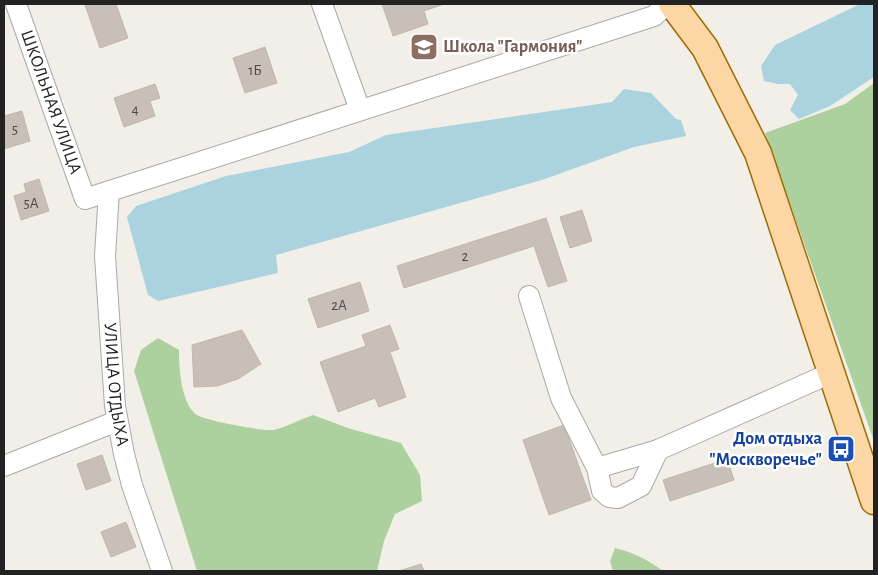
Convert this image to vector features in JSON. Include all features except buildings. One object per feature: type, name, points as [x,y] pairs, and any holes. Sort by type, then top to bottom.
[{"type":"main road","points":[[672,4],[705,48],[758,153],[874,501]]},
{"type":"street","name":"ШКОЛЬНАЯ УЛИЦА","points":[[16,4],[85,199],[109,191]]},
{"type":"street","points":[[322,4],[360,110]]},
{"type":"street","points":[[109,191],[654,16],[667,4]]},
{"type":"street","name":"УЛИЦА ОТДЫХА","points":[[109,191],[105,256],[115,406],[132,485],[162,571]]},
{"type":"street","points":[[529,296],[561,398],[597,468],[602,491],[609,497],[618,498],[641,486],[658,450]]},
{"type":"street","points":[[597,468],[658,450],[831,373]]},
{"type":"street","points":[[4,466],[118,421]]},
{"type":"green space","points":[[874,83],[874,441],[765,133],[845,104]]},
{"type":"green space","points":[[158,338],[179,350],[180,376],[184,394],[187,403],[197,415],[235,425],[273,430],[313,415],[348,428],[401,443],[420,475],[422,501],[395,514],[384,541],[377,571],[197,571],[134,371],[141,350]]},
{"type":"green space","points":[[615,548],[640,557],[663,571],[613,571],[610,561]]},
{"type":"water","points":[[860,4],[874,4],[874,77],[830,106],[799,119],[790,110],[798,95],[790,84],[764,81],[761,66],[775,45]]},
{"type":"water","points":[[624,89],[651,93],[676,119],[681,120],[686,136],[634,147],[542,180],[276,255],[278,273],[158,301],[148,295],[127,217],[136,206],[226,176],[349,152],[386,135],[612,102]]},
{"type":"place","name":"Школа \"Гармония\"","points":[[424,47]]},
{"type":"place","name":"Дом отдыха \"Москворечье\"","points":[[841,449]]}]
